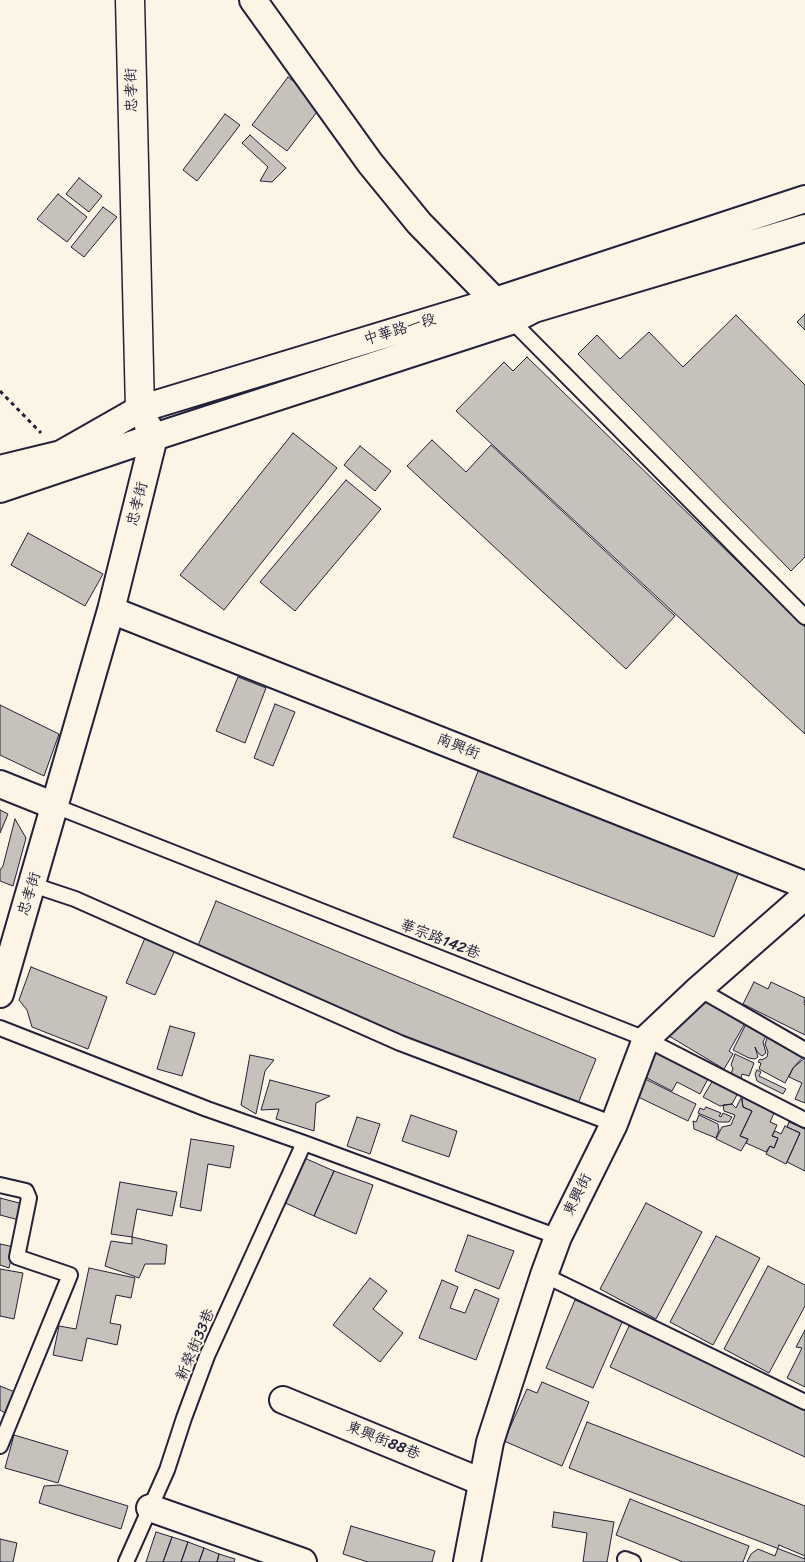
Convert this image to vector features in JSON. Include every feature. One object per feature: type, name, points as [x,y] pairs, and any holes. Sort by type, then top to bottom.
[{"type":"street","name":"忠孝街","points":[[0,994],[111,610],[154,437],[140,410],[130,0]]},
{"type":"street","points":[[253,0],[370,163],[418,223],[495,301]]},
{"type":"street","name":"中華路一段","points":[[0,469],[61,454],[140,410],[495,301],[805,199]]},
{"type":"street","name":"中華路一段","points":[[0,489],[511,321],[534,309],[805,228]]},
{"type":"street","name":"南興街","points":[[111,610],[805,885]]},
{"type":"street","points":[[0,784],[55,806]]},
{"type":"street","name":"東興街","points":[[467,1562],[490,1442],[544,1275],[558,1237],[614,1124],[646,1039],[699,988],[805,896]]},
{"type":"street","name":"東興街88巷","points":[[283,1400],[482,1482]]},
{"type":"street","points":[[150,1508],[303,1562]]},
{"type":"lane","points":[[495,301],[511,321],[805,617]]},
{"type":"lane","name":"華宗路142巷","points":[[55,806],[646,1039],[805,1120]]},
{"type":"lane","points":[[33,885],[75,899],[400,1043],[614,1124]]},
{"type":"lane","points":[[699,988],[805,1050]]},
{"type":"lane","points":[[0,1028],[208,1109],[558,1237]]},
{"type":"lane","name":"新榮街33巷","points":[[126,1562],[167,1470],[207,1356],[304,1143]]},
{"type":"lane","points":[[0,1185],[26,1191],[29,1198],[17,1257],[70,1275],[5,1422],[0,1446]]},
{"type":"lane","points":[[544,1275],[805,1402]]},
{"type":"path","points":[[0,390],[61,454]]},
{"type":"building","points":[[288,77],[323,104],[287,151],[252,125]]},
{"type":"building","points":[[225,114],[240,125],[197,181],[183,170]]},
{"type":"building","points":[[250,135],[286,168],[272,182],[260,181],[268,167],[242,143]]},
{"type":"building","points":[[79,178],[102,196],[89,212],[66,194]]},
{"type":"building","points":[[58,194],[87,217],[67,242],[37,219]]},
{"type":"building","points":[[103,207],[117,217],[84,257],[71,247]]},
{"type":"building","points":[[805,314],[805,330],[797,322]]},
{"type":"building","points":[[736,315],[805,385],[805,557],[791,571],[578,354],[597,335],[620,359],[649,332],[683,367]]},
{"type":"building","points":[[527,357],[805,627],[805,734],[456,411],[504,362],[513,371]]},
{"type":"building","points":[[293,433],[337,468],[224,610],[180,575]]},
{"type":"building","points":[[432,440],[466,472],[491,445],[675,616],[626,669],[407,466]]},
{"type":"building","points":[[360,446],[391,471],[375,491],[344,465]]},
{"type":"building","points":[[346,480],[381,509],[295,611],[260,582]]},
{"type":"building","points":[[28,533],[103,574],[85,606],[11,565]]},
{"type":"building","points":[[238,677],[266,688],[245,743],[216,731]]},
{"type":"building","points":[[275,704],[295,712],[273,766],[254,758]]},
{"type":"building","points":[[0,705],[59,734],[44,776],[0,755]]},
{"type":"building","points":[[480,766],[741,866],[714,937],[453,837]]},
{"type":"building","points":[[0,810],[8,814],[0,833]]},
{"type":"building","points":[[15,819],[26,838],[13,886],[0,881],[0,870],[3,866]]},
{"type":"building","points":[[216,901],[596,1059],[575,1111],[195,953]]},
{"type":"building","points":[[145,938],[175,950],[155,995],[126,983]]},
{"type":"building","points":[[31,967],[107,997],[88,1049],[32,1027],[27,1010],[19,1000]]},
{"type":"building","points":[[754,982],[768,989],[771,982],[805,998],[805,1035],[743,1004]]},
{"type":"building","points":[[697,988],[748,1018],[729,1051],[733,1054],[724,1069],[669,1036]]},
{"type":"building","points":[[747,1022],[768,1032],[763,1042],[766,1053],[762,1056],[755,1047],[758,1057],[755,1059],[733,1050]]},
{"type":"building","points":[[170,1026],[195,1033],[182,1076],[157,1069]]},
{"type":"building","points":[[768,1036],[773,1038],[774,1042],[804,1056],[793,1068],[785,1083],[759,1069],[761,1063],[758,1062],[760,1059],[762,1060],[767,1057],[768,1052],[765,1044]]},
{"type":"building","points":[[658,1048],[710,1075],[700,1094],[677,1082],[672,1091],[643,1076]]},
{"type":"building","points":[[735,1054],[754,1063],[749,1076],[742,1074],[741,1078],[731,1074],[733,1068],[731,1065]]},
{"type":"building","points":[[250,1055],[274,1060],[265,1071],[256,1114],[241,1105]]},
{"type":"building","points":[[805,1058],[805,1103],[795,1099],[802,1083],[789,1077],[793,1068]]},
{"type":"building","points":[[757,1070],[761,1072],[759,1076],[786,1089],[783,1094],[757,1081],[755,1074]]},
{"type":"building","points":[[641,1077],[696,1104],[688,1121],[632,1094]]},
{"type":"building","points":[[270,1080],[330,1096],[316,1103],[314,1131],[276,1119],[279,1109],[261,1110]]},
{"type":"building","points":[[713,1080],[738,1093],[732,1104],[720,1106],[703,1097]]},
{"type":"building","points":[[744,1097],[775,1111],[770,1122],[777,1125],[772,1136],[778,1138],[774,1148],[770,1146],[766,1152],[746,1143],[748,1139],[740,1136],[752,1111],[743,1107],[742,1100]]},
{"type":"building","points":[[741,1098],[743,1107],[752,1111],[740,1136],[748,1139],[741,1151],[716,1139],[722,1127],[731,1125],[735,1115],[724,1111],[723,1105],[732,1104],[736,1108]]},
{"type":"building","points":[[706,1107],[721,1113],[719,1116],[721,1117],[723,1113],[732,1117],[729,1122],[719,1122],[698,1113],[700,1108],[704,1110]]},
{"type":"building","points":[[411,1115],[457,1131],[449,1157],[402,1141]]},
{"type":"building","points":[[699,1115],[718,1124],[719,1130],[716,1138],[694,1129],[693,1121],[696,1122]]},
{"type":"building","points":[[357,1117],[380,1124],[370,1154],[347,1146]]},
{"type":"building","points":[[789,1122],[805,1129],[805,1171],[787,1162],[800,1133],[787,1127]]},
{"type":"building","points":[[785,1126],[800,1133],[786,1164],[766,1154],[770,1146],[774,1148],[778,1138],[772,1136],[775,1131],[781,1134]]},
{"type":"building","points":[[191,1139],[234,1146],[230,1168],[208,1164],[201,1211],[180,1207]]},
{"type":"building","points":[[302,1157],[334,1171],[314,1216],[283,1202]]},
{"type":"building","points":[[334,1171],[373,1185],[356,1234],[314,1216]]},
{"type":"building","points":[[120,1182],[177,1192],[172,1216],[137,1209],[132,1237],[111,1234]]},
{"type":"building","points":[[0,1198],[23,1204],[19,1220],[0,1215]]},
{"type":"building","points":[[646,1203],[702,1232],[656,1319],[600,1289]]},
{"type":"building","points":[[468,1235],[514,1251],[499,1289],[455,1271]]},
{"type":"building","points":[[716,1236],[760,1258],[713,1345],[670,1322]]},
{"type":"building","points":[[132,1237],[167,1245],[165,1264],[145,1264],[139,1278],[105,1266],[111,1241],[132,1244]]},
{"type":"building","points":[[0,1244],[14,1247],[9,1268],[0,1265]]},
{"type":"building","points":[[768,1266],[805,1285],[805,1306],[769,1373],[724,1349]]},
{"type":"building","points":[[89,1268],[135,1278],[131,1298],[116,1295],[110,1323],[121,1325],[117,1345],[87,1338],[82,1361],[53,1355],[59,1326],[76,1329]]},
{"type":"building","points":[[0,1269],[23,1273],[14,1319],[0,1316]]},
{"type":"building","points":[[370,1278],[387,1291],[373,1309],[403,1333],[380,1362],[333,1325]]},
{"type":"building","points":[[442,1280],[458,1287],[450,1308],[465,1313],[475,1289],[499,1299],[476,1360],[419,1338]]},
{"type":"building","points":[[575,1300],[623,1320],[593,1388],[546,1368]]},
{"type":"building","points":[[629,1326],[805,1408],[805,1457],[610,1367]]},
{"type":"building","points":[[805,1330],[805,1387],[787,1378],[802,1348],[796,1347]]},
{"type":"building","points":[[542,1382],[589,1402],[562,1466],[504,1441],[527,1389],[537,1393]]},
{"type":"building","points":[[0,1386],[15,1392],[5,1413],[0,1410]]},
{"type":"building","points":[[587,1422],[805,1506],[805,1559],[569,1468]]},
{"type":"building","points":[[14,1435],[68,1451],[58,1483],[5,1468]]},
{"type":"building","points":[[60,1485],[128,1506],[121,1529],[39,1503],[44,1486]]},
{"type":"building","points":[[630,1499],[749,1546],[743,1562],[683,1562],[616,1535]]},
{"type":"building","points":[[554,1512],[614,1522],[607,1562],[583,1562],[587,1533],[552,1527]]},
{"type":"building","points":[[351,1526],[435,1551],[432,1562],[368,1562],[343,1554]]},
{"type":"building","points":[[156,1532],[172,1537],[163,1562],[146,1562]]},
{"type":"building","points":[[172,1537],[188,1542],[181,1562],[163,1562]]},
{"type":"building","points":[[0,1539],[17,1543],[13,1562],[0,1562]]},
{"type":"building","points":[[188,1542],[204,1548],[199,1562],[181,1562]]},
{"type":"building","points":[[779,1545],[805,1556],[805,1562],[747,1562],[751,1554],[758,1549],[775,1556]]},
{"type":"building","points":[[204,1548],[219,1554],[217,1562],[199,1562]]},
{"type":"building","points":[[219,1554],[235,1559],[234,1562],[217,1562]]}]
